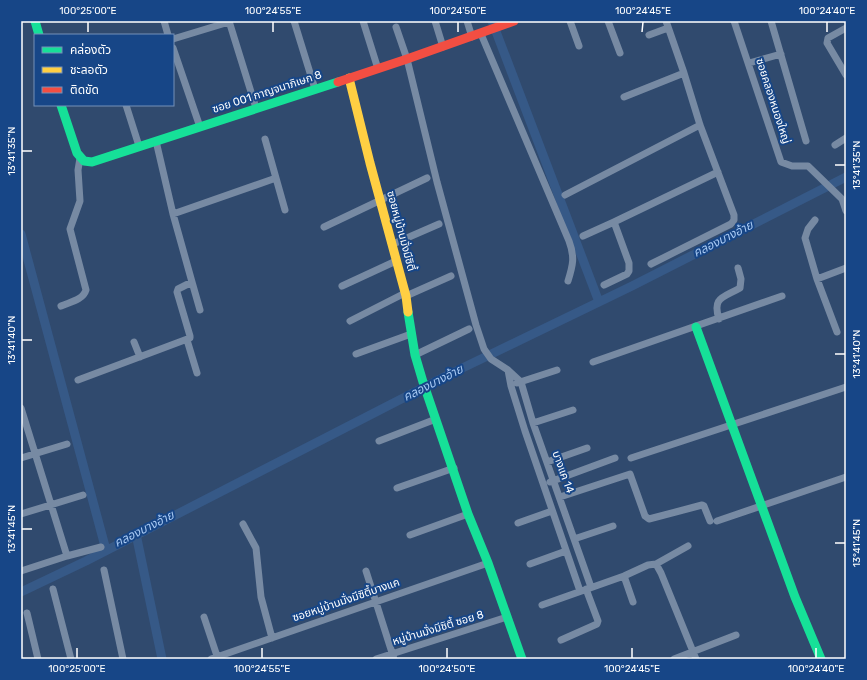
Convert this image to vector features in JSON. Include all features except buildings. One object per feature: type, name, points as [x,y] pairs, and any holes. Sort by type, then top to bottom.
[{"type":"street","points":[[35,21],[39,34]]},
{"type":"street","points":[[164,21],[168,34]]},
{"type":"street","points":[[294,21],[315,89]]},
{"type":"street","points":[[363,21],[378,69]]},
{"type":"street","points":[[435,21],[443,47]]},
{"type":"street","points":[[467,21],[477,35],[569,241],[573,254],[573,266],[568,281]]},
{"type":"street","name":"ซอย 001 กาญจนาภิเษก 8","points":[[80,158],[88,162],[92,162],[378,69],[514,21]]},
{"type":"street","points":[[570,21],[579,46]]},
{"type":"street","points":[[608,21],[620,53]]},
{"type":"street","name":"ซอยคลองหนองใหญ่","points":[[734,21],[781,162],[792,166],[808,166],[842,199],[846,211]]},
{"type":"street","points":[[771,21],[806,141]]},
{"type":"street","points":[[174,38],[229,22],[256,108]]},
{"type":"street","points":[[649,35],[667,24],[700,125],[734,215],[734,220],[731,224],[651,264]]},
{"type":"street","points":[[396,27],[407,59],[437,182],[484,349],[491,359],[508,370],[521,382]]},
{"type":"street","points":[[846,28],[828,38],[826,43],[846,75]]},
{"type":"street","points":[[174,51],[200,127]]},
{"type":"street","points":[[749,63],[781,54]]},
{"type":"street","points":[[624,97],[684,73]]},
{"type":"street","name":"ซอยหมู่บ้านมั่งมีซิตี้","points":[[349,78],[370,163],[406,295],[415,355],[436,419]]},
{"type":"street","points":[[61,106],[76,153],[80,158],[78,170],[80,201],[70,229],[86,290],[85,295],[81,298],[61,306]]},
{"type":"street","points":[[126,106],[139,146]]},
{"type":"street","points":[[565,195],[700,125]]},
{"type":"street","points":[[835,145],[846,138]]},
{"type":"street","points":[[264,139],[285,210]]},
{"type":"street","points":[[156,141],[173,214],[200,310]]},
{"type":"street","points":[[583,236],[718,172]]},
{"type":"street","points":[[173,214],[276,178]]},
{"type":"street","points":[[324,228],[427,178]]},
{"type":"street","points":[[814,220],[808,229],[805,238],[817,279],[837,332]]},
{"type":"street","points":[[604,285],[627,274],[629,271],[629,263],[614,222]]},
{"type":"street","points":[[393,244],[439,224]]},
{"type":"street","points":[[342,286],[396,261]]},
{"type":"street","points":[[719,319],[716,303],[720,299],[740,288],[741,279],[738,268]]},
{"type":"street","points":[[817,279],[846,268]]},
{"type":"street","points":[[350,321],[450,276]]},
{"type":"street","points":[[78,380],[187,340],[190,336],[177,292],[178,289],[192,282]]},
{"type":"street","points":[[593,362],[782,296]]},
{"type":"street","points":[[696,327],[795,597],[821,659]]},
{"type":"street","points":[[415,355],[469,329]]},
{"type":"street","points":[[356,354],[411,334]]},
{"type":"street","points":[[187,340],[197,373]]},
{"type":"street","points":[[134,342],[140,357]]},
{"type":"street","name":"บางแค 14","points":[[508,370],[511,386],[525,431],[566,551],[586,589]]},
{"type":"street","points":[[511,386],[557,370]]},
{"type":"street","name":"บางแค 14","points":[[521,382],[534,425],[574,539],[586,589]]},
{"type":"street","points":[[631,458],[846,387]]},
{"type":"street","points":[[21,408],[34,454],[67,556]]},
{"type":"street","points":[[525,431],[534,425],[573,410]]},
{"type":"street","points":[[379,441],[436,419],[454,468],[468,514],[488,564],[522,659]]},
{"type":"street","points":[[21,458],[66,444]]},
{"type":"street","points":[[547,462],[587,448]]},
{"type":"street","points":[[544,484],[615,458]]},
{"type":"street","points":[[397,488],[454,468]]},
{"type":"street","points":[[560,496],[630,474],[645,516],[649,519],[702,505],[714,521],[846,477]]},
{"type":"street","points":[[21,514],[83,495]]},
{"type":"street","points":[[518,523],[552,511]]},
{"type":"street","points":[[410,535],[468,514]]},
{"type":"street","points":[[243,524],[256,548],[261,597],[272,638]]},
{"type":"street","points":[[574,539],[613,526]]},
{"type":"street","points":[[542,605],[656,564],[688,546]]},
{"type":"street","points":[[21,571],[101,547]]},
{"type":"street","points":[[530,564],[566,551]]},
{"type":"street","name":"ซอยหมู่บ้านมั่งมีซิตี้บางแค","points":[[215,658],[488,564]]},
{"type":"street","points":[[656,564],[696,659]]},
{"type":"street","points":[[104,570],[123,659]]},
{"type":"street","points":[[366,571],[393,656]]},
{"type":"street","points":[[624,576],[633,602]]},
{"type":"street","points":[[53,589],[71,659]]},
{"type":"street","points":[[561,640],[597,624],[598,621],[586,589]]},
{"type":"street","points":[[27,613],[38,659]]},
{"type":"street","points":[[204,617],[215,658]]},
{"type":"street","name":"หมู่บ้านมั่งมีซิตี้ ซอย 8","points":[[376,659],[393,656],[507,617]]},
{"type":"street","points":[[674,659],[736,636]]},
{"type":"waterway","points":[[492,21],[599,302]]},
{"type":"waterway","name":"คลองบางอ้าย","points":[[21,592],[86,561],[448,375],[632,286],[846,177]]},
{"type":"waterway","points":[[21,234],[106,550]]},
{"type":"waterway","points":[[136,534],[162,659]]},
{"type":"traffic: fast","points":[[35,21],[39,34]]},
{"type":"traffic: fast","points":[[61,106],[77,153],[84,161],[92,162],[338,82]]},
{"type":"traffic: fast","points":[[408,312],[415,355],[423,382],[468,514],[488,563],[522,659]]},
{"type":"traffic: fast","points":[[696,327],[795,597],[821,659]]},
{"type":"traffic: slow","points":[[349,78],[406,296],[408,312]]},
{"type":"traffic: jam","points":[[338,82],[514,21]]}]
